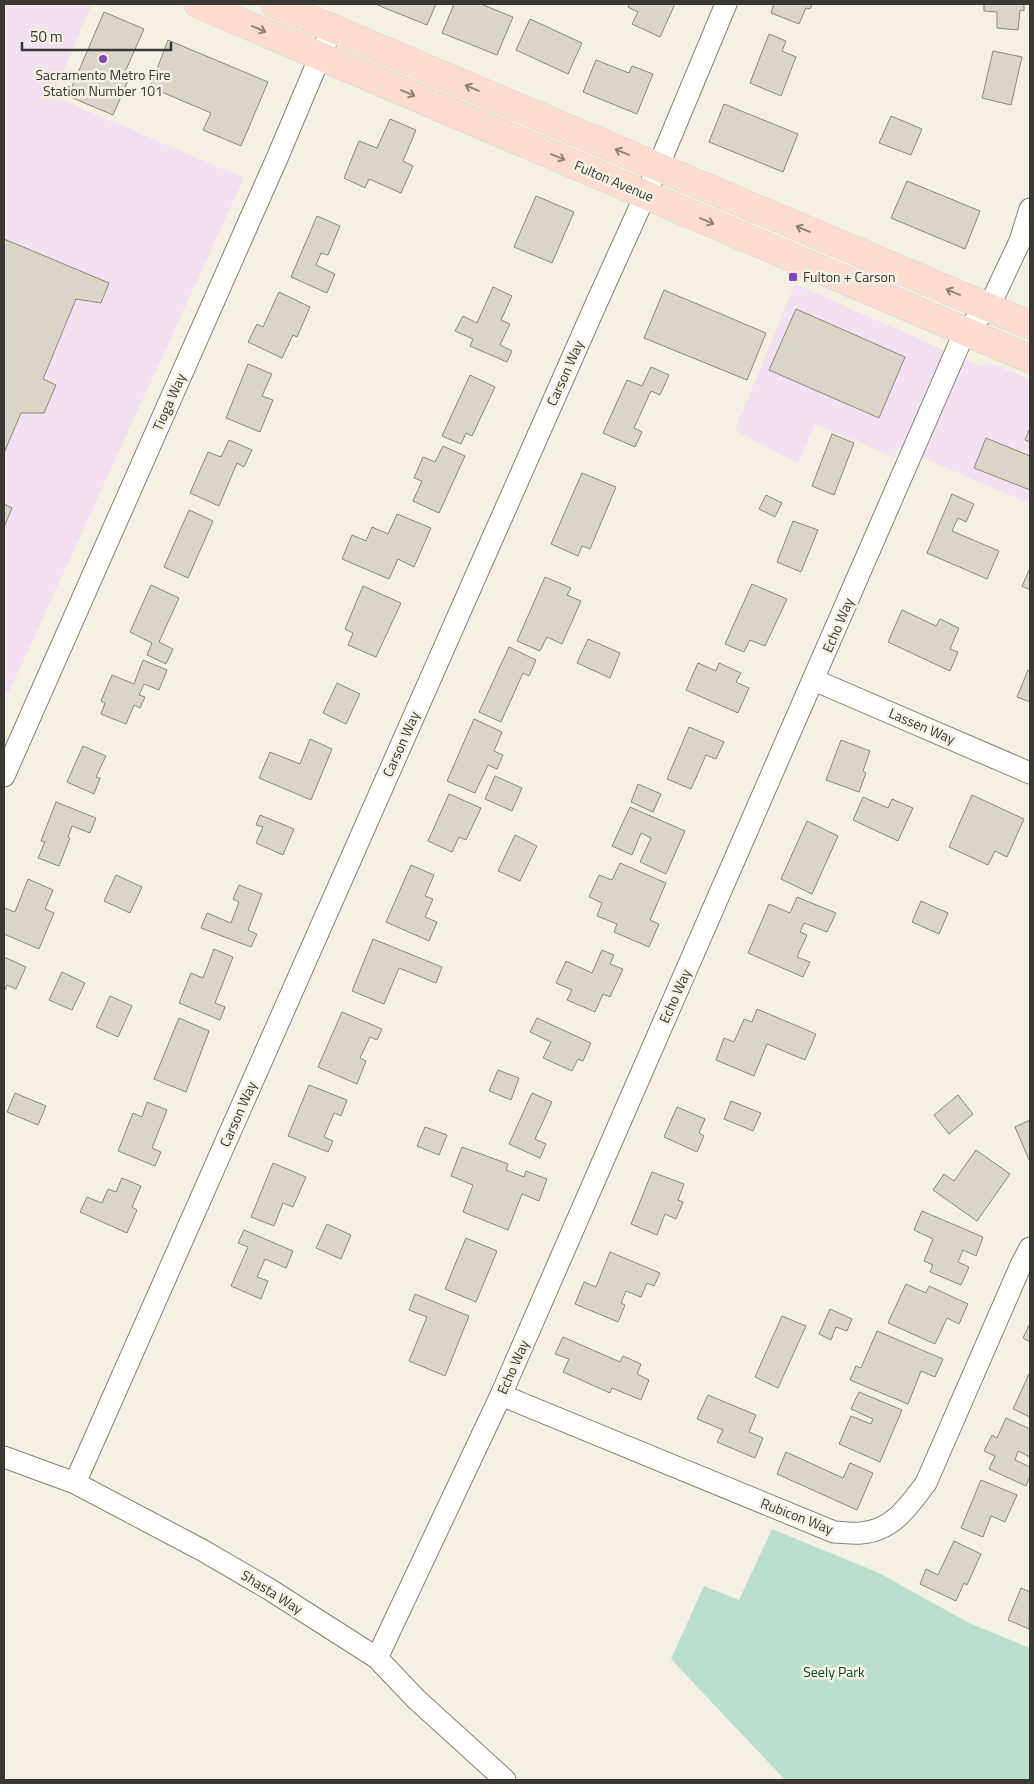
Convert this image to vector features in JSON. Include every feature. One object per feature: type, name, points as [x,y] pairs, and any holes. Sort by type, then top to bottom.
[{"type":"main road","name":"Fulton Avenue","points":[[198,4],[236,11],[320,55],[1030,359]]},
{"type":"main road","points":[[275,4],[1030,325]]},
{"type":"street","name":"Carson Way","points":[[75,1483],[658,167],[726,4]]},
{"type":"street","name":"Tioga Way","points":[[4,776],[278,156],[332,28]]},
{"type":"street","points":[[966,331],[989,307],[1020,241],[1030,209]]},
{"type":"street","name":"Echo Way","points":[[377,1658],[501,1395],[966,331]]},
{"type":"street","name":"Lassen Way","points":[[814,680],[1030,773]]},
{"type":"street","name":"Rubicon Way","points":[[501,1395],[834,1532],[860,1534],[886,1527],[908,1508],[926,1483],[1030,1248]]},
{"type":"street","name":"Shasta Way","points":[[4,1457],[75,1483],[202,1550],[269,1589],[377,1658],[416,1699],[505,1780]]},
{"type":"shaded area","points":[[4,4],[92,4],[53,96],[244,178],[8,694],[4,692]]},
{"type":"shaded area","points":[[795,284],[979,366],[990,363],[1030,379],[1030,504],[898,447],[894,457],[815,424],[798,463],[735,430]]},
{"type":"green space","name":"Seely Park","points":[[772,1529],[879,1573],[969,1623],[1030,1648],[1030,1780],[785,1780],[671,1659],[704,1586],[739,1600]]},
{"type":"building","points":[[375,4],[436,4],[427,25]]},
{"type":"building","points":[[454,4],[481,4],[513,17],[497,55],[442,33]]},
{"type":"building","points":[[629,4],[675,4],[660,37],[632,24],[638,12],[628,7]]},
{"type":"building","points":[[774,4],[812,4],[810,9],[806,8],[799,24],[771,13]]},
{"type":"building","points":[[984,4],[1024,4],[1024,11],[1020,10],[1018,30],[997,28],[997,12],[984,11]]},
{"type":"building","points":[[104,12],[144,29],[125,72],[131,74],[113,115],[68,96]]},
{"type":"building","points":[[530,19],[582,43],[568,74],[516,50]]},
{"type":"building","points":[[769,34],[786,41],[782,51],[796,57],[781,96],[750,83]]},
{"type":"building","points":[[168,40],[268,82],[241,146],[203,130],[211,113],[150,87]]},
{"type":"building","points":[[993,51],[1022,57],[1011,105],[982,98]]},
{"type":"building","points":[[596,60],[629,73],[632,66],[653,74],[637,114],[583,92]]},
{"type":"building","points":[[724,104],[798,134],[783,172],[709,142]]},
{"type":"building","points":[[891,116],[922,129],[911,155],[879,143]]},
{"type":"building","points":[[390,119],[416,130],[403,161],[413,166],[401,193],[369,179],[365,188],[344,178],[359,141],[377,148]]},
{"type":"building","points":[[907,181],[980,211],[965,249],[891,218]]},
{"type":"building","points":[[536,196],[574,212],[552,263],[514,247]]},
{"type":"building","points":[[317,216],[340,226],[328,255],[321,253],[316,265],[335,274],[327,293],[291,277]]},
{"type":"building","points":[[4,239],[109,283],[101,303],[76,299],[43,379],[56,385],[44,413],[21,413],[4,453]]},
{"type":"building","points":[[493,287],[512,296],[501,320],[510,324],[500,345],[512,351],[507,362],[470,346],[473,339],[455,331],[463,316],[477,323]]},
{"type":"building","points":[[664,290],[766,333],[747,380],[644,338]]},
{"type":"building","points":[[279,292],[310,307],[297,337],[293,335],[282,358],[248,342],[257,324],[263,327]]},
{"type":"building","points":[[796,309],[905,357],[879,418],[769,370]]},
{"type":"building","points":[[248,364],[272,374],[262,396],[273,400],[260,432],[226,418]]},
{"type":"building","points":[[651,367],[669,375],[660,395],[651,391],[634,428],[642,432],[635,447],[603,433],[627,380],[642,386]]},
{"type":"building","points":[[470,375],[495,387],[472,436],[466,433],[461,444],[442,436]]},
{"type":"building","points":[[1030,428],[1030,442],[1025,440]]},
{"type":"building","points":[[832,434],[854,443],[834,495],[812,486]]},
{"type":"building","points":[[986,438],[1030,456],[1030,490],[974,468]]},
{"type":"building","points":[[229,440],[252,450],[244,467],[237,463],[219,506],[190,493],[208,452],[221,457]]},
{"type":"building","points":[[443,446],[465,456],[439,513],[413,501],[422,481],[414,478],[423,457],[435,462]]},
{"type":"building","points":[[582,473],[616,487],[590,549],[582,546],[578,556],[551,544]]},
{"type":"building","points":[[952,494],[974,504],[966,522],[958,518],[952,531],[999,551],[987,579],[927,553]]},
{"type":"building","points":[[766,495],[782,503],[775,517],[759,509]]},
{"type":"building","points":[[4,504],[12,508],[4,527]]},
{"type":"building","points":[[189,510],[213,521],[188,578],[164,567]]},
{"type":"building","points":[[397,514],[431,528],[414,567],[398,559],[389,579],[342,559],[352,535],[366,541],[372,527],[388,534]]},
{"type":"building","points":[[793,521],[818,530],[801,572],[777,562]]},
{"type":"building","points":[[1030,568],[1030,590],[1022,586]]},
{"type":"building","points":[[545,577],[571,588],[567,595],[581,601],[562,644],[547,637],[540,651],[517,641]]},
{"type":"building","points":[[752,584],[787,599],[765,646],[750,640],[744,652],[725,644]]},
{"type":"building","points":[[151,585],[179,598],[159,642],[173,649],[166,664],[147,655],[152,643],[130,632]]},
{"type":"building","points":[[363,586],[401,603],[376,657],[348,645],[353,633],[345,629]]},
{"type":"building","points":[[902,610],[936,626],[940,619],[959,628],[950,649],[958,652],[950,671],[888,642]]},
{"type":"building","points":[[588,639],[620,653],[610,678],[577,663]]},
{"type":"building","points":[[509,647],[536,660],[529,676],[523,673],[501,722],[479,712]]},
{"type":"building","points":[[143,660],[167,670],[159,690],[144,684],[139,695],[145,697],[140,708],[134,705],[126,724],[101,714],[105,703],[101,701],[112,675],[134,684]]},
{"type":"building","points":[[698,663],[716,671],[719,663],[741,673],[736,682],[749,688],[738,713],[686,690]]},
{"type":"building","points":[[1028,670],[1030,671],[1030,702],[1017,697]]},
{"type":"building","points":[[337,683],[360,694],[346,724],[323,713]]},
{"type":"building","points":[[474,719],[502,732],[494,751],[503,755],[497,769],[488,765],[475,793],[447,781]]},
{"type":"building","points":[[689,727],[724,742],[716,759],[706,755],[691,789],[667,779]]},
{"type":"building","points":[[310,739],[332,749],[311,800],[259,778],[270,752],[300,764]]},
{"type":"building","points":[[841,740],[870,751],[863,771],[866,773],[859,792],[826,780]]},
{"type":"building","points":[[83,746],[106,756],[96,777],[100,778],[94,794],[67,782]]},
{"type":"building","points":[[495,776],[522,788],[512,811],[485,799]]},
{"type":"building","points":[[638,784],[661,794],[653,812],[631,802]]},
{"type":"building","points":[[449,794],[481,808],[466,840],[459,837],[452,852],[428,841]]},
{"type":"building","points":[[972,795],[1024,819],[1007,857],[995,851],[988,865],[949,847]]},
{"type":"building","points":[[863,797],[888,808],[892,799],[913,808],[898,841],[853,820]]},
{"type":"building","points":[[56,802],[96,818],[90,833],[72,826],[68,837],[70,838],[59,866],[38,858],[45,842],[41,841]]},
{"type":"building","points":[[630,807],[685,831],[666,874],[640,862],[651,838],[641,833],[632,855],[612,846]]},
{"type":"building","points":[[260,815],[294,829],[283,855],[256,843],[263,827],[256,825]]},
{"type":"building","points":[[807,821],[838,836],[812,894],[781,879]]},
{"type":"building","points":[[515,835],[537,846],[520,881],[498,871]]},
{"type":"building","points":[[620,863],[666,883],[650,920],[659,924],[649,947],[614,932],[617,924],[597,916],[602,903],[589,897],[599,875],[612,880]]},
{"type":"building","points":[[411,865],[434,875],[425,896],[433,899],[425,917],[437,922],[429,941],[386,922]]},
{"type":"building","points":[[116,875],[142,887],[130,913],[104,901]]},
{"type":"building","points":[[28,879],[53,890],[45,909],[54,913],[39,949],[4,934],[4,908],[15,912]]},
{"type":"building","points":[[239,885],[262,894],[248,930],[257,934],[251,947],[201,928],[207,913],[231,923],[239,902],[233,899]]},
{"type":"building","points":[[797,897],[836,913],[827,932],[804,923],[800,932],[807,935],[797,957],[810,962],[803,977],[748,953],[769,904],[790,913]]},
{"type":"building","points":[[921,901],[948,913],[939,934],[912,922]]},
{"type":"building","points":[[373,939],[442,967],[436,983],[399,968],[384,1004],[352,991]]},
{"type":"building","points":[[214,949],[233,957],[215,1003],[225,1007],[220,1020],[179,1003],[191,973],[203,978]]},
{"type":"building","points":[[602,950],[614,955],[610,964],[623,969],[610,997],[603,994],[595,1012],[567,1000],[572,990],[556,983],[566,961],[592,973]]},
{"type":"building","points":[[4,957],[26,967],[16,989],[7,985],[4,992]]},
{"type":"building","points":[[62,972],[85,983],[72,1010],[49,1000]]},
{"type":"building","points":[[110,996],[132,1006],[118,1037],[96,1027]]},
{"type":"building","points":[[757,1009],[816,1034],[805,1060],[767,1044],[754,1076],[716,1060],[724,1038],[734,1042],[744,1019],[752,1022]]},
{"type":"building","points":[[342,1012],[382,1029],[377,1040],[370,1037],[360,1058],[366,1061],[357,1084],[318,1067]]},
{"type":"building","points":[[179,1018],[209,1031],[186,1092],[154,1079]]},
{"type":"building","points":[[537,1018],[591,1043],[583,1061],[578,1059],[572,1071],[543,1058],[551,1042],[530,1032]]},
{"type":"building","points":[[498,1070],[519,1078],[511,1100],[489,1091]]},
{"type":"building","points":[[309,1085],[347,1100],[341,1116],[334,1113],[324,1137],[333,1141],[328,1152],[288,1136]]},
{"type":"building","points":[[15,1093],[46,1106],[38,1125],[7,1112]]},
{"type":"building","points":[[532,1093],[552,1102],[535,1139],[546,1144],[540,1158],[509,1144]]},
{"type":"building","points":[[958,1095],[973,1114],[949,1134],[934,1115]]},
{"type":"building","points":[[731,1101],[761,1113],[753,1131],[724,1119]]},
{"type":"building","points":[[147,1102],[167,1110],[152,1148],[161,1152],[155,1166],[118,1151],[133,1113],[142,1117]]},
{"type":"building","points":[[677,1107],[705,1119],[699,1133],[704,1136],[697,1152],[664,1137]]},
{"type":"building","points":[[1030,1120],[1030,1162],[1015,1127]]},
{"type":"building","points":[[425,1127],[447,1135],[439,1155],[417,1146]]},
{"type":"building","points":[[462,1147],[508,1164],[506,1170],[524,1177],[526,1171],[547,1179],[539,1201],[522,1194],[508,1230],[463,1212],[473,1185],[451,1176]]},
{"type":"building","points":[[976,1150],[1010,1174],[977,1221],[933,1190],[944,1174],[954,1181]]},
{"type":"building","points":[[273,1163],[306,1177],[293,1207],[283,1203],[274,1226],[251,1217]]},
{"type":"building","points":[[652,1172],[684,1184],[678,1200],[683,1202],[676,1219],[665,1214],[657,1235],[631,1224]]},
{"type":"building","points":[[122,1178],[141,1186],[132,1207],[137,1210],[127,1233],[80,1212],[87,1197],[102,1203],[108,1189],[116,1192]]},
{"type":"building","points":[[922,1211],[983,1237],[976,1256],[963,1250],[958,1262],[969,1267],[961,1285],[930,1272],[933,1265],[924,1261],[933,1239],[914,1230]]},
{"type":"building","points":[[327,1224],[351,1235],[341,1259],[316,1248]]},
{"type":"building","points":[[244,1230],[293,1251],[286,1268],[265,1259],[257,1277],[268,1281],[261,1299],[231,1286],[248,1247],[238,1243]]},
{"type":"building","points":[[466,1238],[497,1251],[476,1302],[445,1289]]},
{"type":"building","points":[[610,1252],[660,1273],[654,1286],[647,1283],[641,1297],[626,1291],[621,1303],[625,1305],[618,1322],[575,1304],[584,1282],[596,1287]]},
{"type":"building","points":[[906,1284],[926,1293],[929,1286],[968,1304],[959,1324],[947,1318],[935,1344],[888,1323]]},
{"type":"building","points":[[415,1294],[469,1316],[445,1376],[409,1361],[427,1317],[409,1310]]},
{"type":"building","points":[[830,1309],[852,1319],[847,1331],[836,1327],[831,1340],[819,1334]]},
{"type":"building","points":[[782,1316],[806,1326],[778,1388],[755,1377]]},
{"type":"building","points":[[1030,1323],[1030,1342],[1023,1338]]},
{"type":"building","points":[[877,1331],[943,1359],[935,1377],[921,1371],[908,1404],[850,1380],[856,1366],[861,1368]]},
{"type":"building","points":[[563,1337],[620,1362],[623,1356],[641,1364],[637,1374],[649,1380],[641,1400],[612,1388],[610,1393],[563,1372],[569,1359],[555,1354]]},
{"type":"building","points":[[1030,1372],[1030,1417],[1013,1409]]},
{"type":"building","points":[[859,1392],[902,1410],[880,1462],[839,1444],[851,1416],[871,1424],[873,1419],[851,1409]]},
{"type":"building","points":[[708,1395],[756,1415],[749,1432],[763,1438],[755,1458],[717,1442],[723,1430],[697,1419]]},
{"type":"building","points":[[1006,1418],[1030,1429],[1030,1457],[1018,1451],[1015,1460],[1030,1467],[1030,1476],[1026,1486],[989,1469],[995,1456],[984,1451],[992,1435],[997,1438]]},
{"type":"building","points":[[786,1452],[843,1478],[850,1463],[873,1473],[857,1510],[777,1474]]},
{"type":"building","points":[[981,1480],[1017,1495],[1005,1522],[991,1516],[983,1537],[961,1528]]},
{"type":"building","points":[[954,1541],[981,1554],[967,1585],[964,1583],[956,1601],[920,1584],[926,1569],[938,1575]]},
{"type":"building","points":[[1021,1588],[1030,1592],[1029,1629],[1008,1620]]},
{"type":"place","name":"Sacramento Metro Fire Station Number 101","points":[[103,59]]},
{"type":"place","name":"Fulton + Carson","points":[[793,277]]}]
